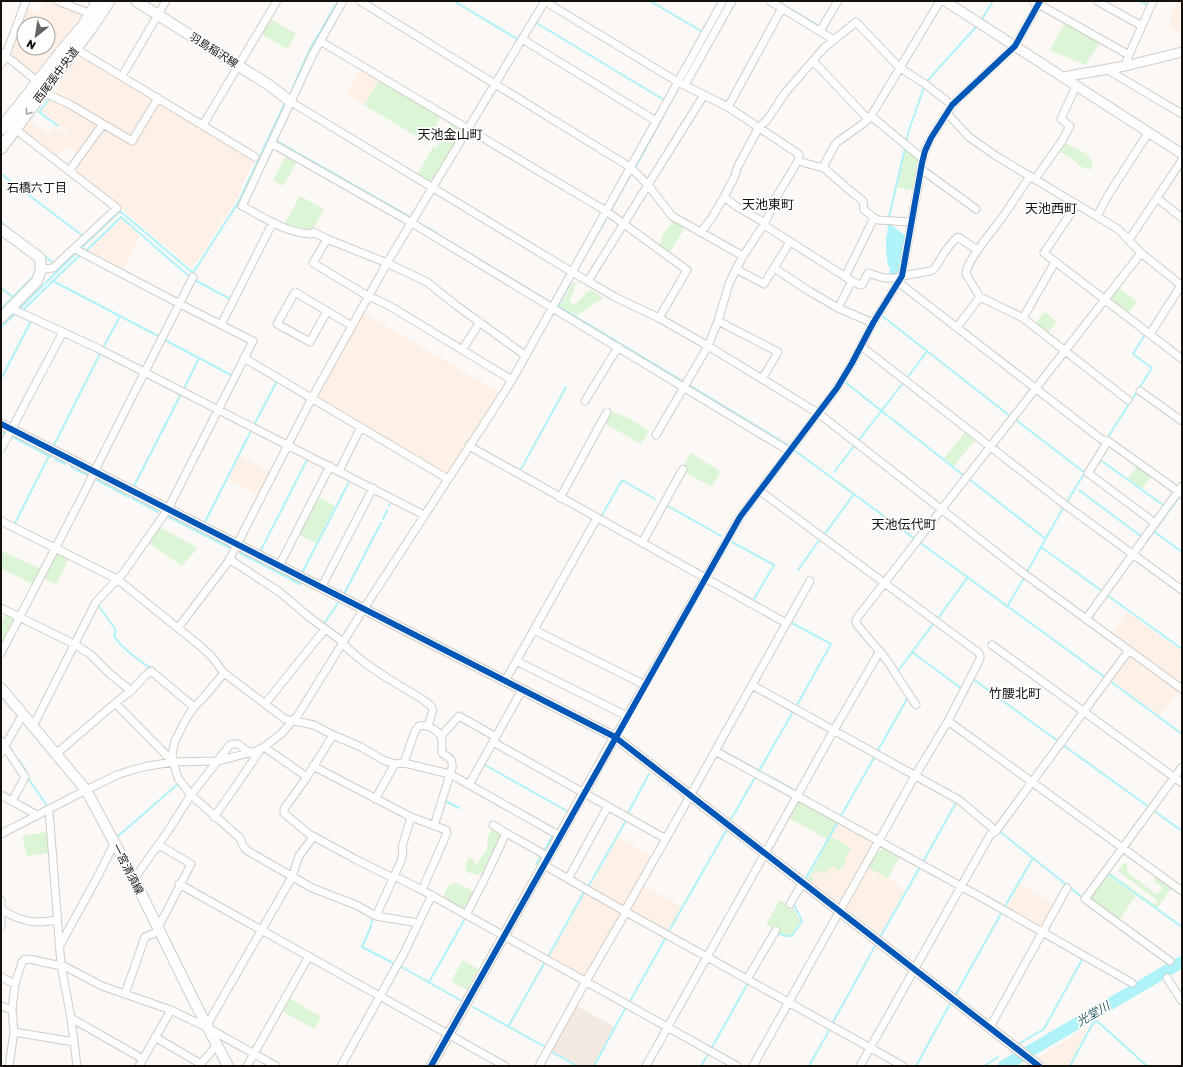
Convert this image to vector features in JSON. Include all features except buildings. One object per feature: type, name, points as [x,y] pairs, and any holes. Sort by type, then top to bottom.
[{"type":"main road","name":"西尾張中央道","points":[[40,87],[65,47],[83,26],[98,1]]},
{"type":"main road","name":"西尾張中央道","points":[[1,148],[6,125],[76,48],[109,1]]},
{"type":"main road","name":"羽島稲沢線","points":[[136,1],[269,85],[291,102]]},
{"type":"main road","points":[[1,229],[40,258],[41,269],[37,281],[14,310],[1,318]]},
{"type":"main road","name":"一宮清須線","points":[[1,688],[86,790],[115,842],[228,1066]]},
{"type":"street","points":[[1,64],[3,55],[26,1]]},
{"type":"street","points":[[58,1],[91,14]]},
{"type":"street","points":[[122,76],[166,1]]},
{"type":"street","points":[[203,125],[277,1]]},
{"type":"street","points":[[343,1],[320,41],[242,206],[292,230],[311,234],[313,232],[387,263],[427,282],[526,356]]},
{"type":"street","points":[[360,1],[630,167],[648,186],[672,216],[743,256]]},
{"type":"street","points":[[178,628],[229,559],[312,398],[387,263],[544,1],[678,82],[728,107],[799,155],[798,161],[777,196],[764,224],[736,269],[729,284],[718,321],[708,346],[656,435]]},
{"type":"street","points":[[1,834],[86,790],[117,775],[132,770],[173,762],[218,761],[250,753],[262,748],[281,734],[293,721],[512,380],[723,1]]},
{"type":"street","points":[[685,85],[732,1]]},
{"type":"street","points":[[770,1],[834,40]]},
{"type":"street","points":[[820,31],[838,1]]},
{"type":"street","points":[[823,166],[836,143],[870,118],[940,1]]},
{"type":"street","points":[[945,1],[1182,154]]},
{"type":"street","points":[[1097,1],[1142,26]]},
{"type":"street","points":[[1125,66],[1153,1]]},
{"type":"street","points":[[431,1066],[740,517],[837,388],[900,278],[923,159],[931,138],[952,105],[1015,46],[1037,2],[1129,55]]},
{"type":"street","points":[[728,107],[782,8]]},
{"type":"street","points":[[701,232],[711,219],[724,197],[734,178],[738,166],[759,127],[767,120],[785,94],[824,48],[856,22],[900,68],[925,84],[952,105]]},
{"type":"street","points":[[522,39],[656,121]]},
{"type":"street","points":[[320,41],[606,211],[688,270],[659,318]]},
{"type":"street","points":[[76,48],[255,157]]},
{"type":"street","points":[[1063,77],[1125,66],[1182,52]]},
{"type":"street","points":[[3,55],[40,87],[132,141],[158,98]]},
{"type":"street","points":[[813,61],[870,118],[923,159]]},
{"type":"street","points":[[1106,69],[1182,114]]},
{"type":"street","points":[[1076,86],[1060,118],[1070,126],[1062,139],[1062,142],[977,250],[966,270],[966,274],[980,297],[1023,318],[1128,400]]},
{"type":"street","points":[[588,281],[704,95]]},
{"type":"street","points":[[291,102],[572,272],[615,297],[659,318],[708,346],[818,413],[1023,573],[1182,689]]},
{"type":"street","points":[[947,113],[969,137],[996,156],[1118,228],[1141,253],[1181,288],[1150,334]]},
{"type":"street","points":[[69,171],[103,124]]},
{"type":"street","points":[[6,125],[117,208],[78,251],[53,268],[41,269]]},
{"type":"street","points":[[1097,216],[1107,197],[1148,133]]},
{"type":"street","points":[[271,143],[412,223],[789,452]]},
{"type":"street","points":[[1129,240],[1182,160]]},
{"type":"street","points":[[798,161],[819,167],[823,166],[848,189],[864,201],[864,210],[874,218],[878,220],[911,222]]},
{"type":"street","points":[[921,169],[976,209]]},
{"type":"street","points":[[724,197],[790,242],[860,285],[862,285],[868,273],[884,278],[900,278],[930,271],[934,269],[958,237],[977,250]]},
{"type":"street","points":[[1156,198],[1182,218]]},
{"type":"street","points":[[1077,204],[1044,253],[1182,359]]},
{"type":"street","points":[[845,277],[874,218]]},
{"type":"street","points":[[221,325],[273,222]]},
{"type":"street","points":[[327,239],[314,263],[369,296],[388,305],[512,380]]},
{"type":"street","points":[[736,269],[764,284],[790,242]]},
{"type":"street","points":[[33,726],[96,602],[124,572],[168,509],[253,341],[78,251]]},
{"type":"street","points":[[916,705],[886,659],[858,626],[856,622],[857,618],[1141,253]]},
{"type":"street","points":[[1023,318],[1055,262]]},
{"type":"street","points":[[774,268],[838,308],[873,323]]},
{"type":"street","points":[[1,653],[56,548],[193,277]]},
{"type":"street","points":[[900,278],[956,327],[1101,439],[1108,441],[1181,491],[1155,523],[1086,619]]},
{"type":"street","points":[[838,308],[852,281]]},
{"type":"street","points":[[327,311],[310,342],[277,324],[294,292],[327,311],[352,326]]},
{"type":"street","points":[[956,327],[980,297]]},
{"type":"street","points":[[14,310],[145,372],[424,515]]},
{"type":"street","points":[[718,321],[778,352],[762,379]]},
{"type":"street","points":[[462,350],[480,322]]},
{"type":"street","points":[[1,450],[63,332]]},
{"type":"street","points":[[861,346],[1064,504],[1182,590]]},
{"type":"street","points":[[585,401],[618,347]]},
{"type":"street","points":[[244,358],[448,479]]},
{"type":"street","points":[[1140,391],[1182,421]]},
{"type":"street","points":[[560,498],[607,412]]},
{"type":"street","points":[[1,424],[363,610],[615,737],[990,1027],[1034,1063]]},
{"type":"street","points":[[339,471],[361,427]]},
{"type":"street","points":[[1108,441],[1088,473],[1155,523]]},
{"type":"street","points":[[469,446],[786,623]]},
{"type":"street","points":[[279,566],[330,466]]},
{"type":"street","points":[[642,543],[683,469]]},
{"type":"street","points":[[321,588],[373,488]]},
{"type":"street","points":[[753,1066],[914,776],[948,721],[980,659],[978,653],[760,491]]},
{"type":"street","points":[[505,681],[596,518]]},
{"type":"street","points":[[1,521],[117,579],[178,628],[212,658],[224,672],[285,719],[314,725],[361,747],[383,760],[395,764],[404,763],[450,774],[560,836]]},
{"type":"street","points":[[229,559],[281,593],[309,617],[343,642],[347,648],[365,663],[431,706],[433,710],[428,726]]},
{"type":"street","points":[[539,1066],[810,581]]},
{"type":"street","points":[[1,608],[74,644],[90,654],[109,673],[131,690]]},
{"type":"street","points":[[265,704],[325,629]]},
{"type":"street","points":[[534,630],[645,685]]},
{"type":"street","points":[[992,645],[1182,783]]},
{"type":"street","points":[[860,1066],[990,835],[996,830],[1130,650]]},
{"type":"street","points":[[646,1066],[834,730],[880,651]]},
{"type":"street","points":[[516,662],[627,716]]},
{"type":"street","points":[[56,754],[152,671],[194,707]]},
{"type":"street","points":[[224,672],[194,707],[175,741],[172,754],[173,762],[178,778],[191,795],[240,838],[243,846],[248,851],[292,877],[312,888],[356,905],[376,916],[418,923]]},
{"type":"street","points":[[752,685],[959,800],[996,830]]},
{"type":"street","points":[[469,785],[522,690]]},
{"type":"street","points":[[115,704],[173,762]]},
{"type":"street","points":[[12,801],[26,777],[2,746],[23,714]]},
{"type":"street","points":[[434,826],[453,762],[442,753],[441,736],[458,716],[494,740],[666,839]]},
{"type":"street","points":[[948,721],[1182,891]]},
{"type":"street","points":[[404,763],[419,726],[424,724],[441,736]]},
{"type":"street","points":[[333,735],[307,777],[284,809],[284,812],[309,834],[370,867],[391,877],[394,876],[432,895],[737,1066]]},
{"type":"street","points":[[134,879],[159,845],[191,795],[232,744],[238,744],[250,753]]},
{"type":"street","points":[[262,748],[307,777]]},
{"type":"street","points":[[214,816],[262,748]]},
{"type":"street","points":[[716,751],[1132,983]]},
{"type":"street","points":[[375,799],[395,764]]},
{"type":"street","points":[[313,766],[411,817],[446,830],[447,833],[422,890]]},
{"type":"street","points":[[1170,961],[1085,899],[1182,767]]},
{"type":"street","points":[[1,795],[38,815]]},
{"type":"street","points":[[568,878],[608,806]]},
{"type":"street","points":[[49,810],[59,947],[71,1018],[77,1066]]},
{"type":"street","points":[[376,916],[401,861],[403,852],[402,847],[411,817]]},
{"type":"street","points":[[492,825],[506,833],[568,878],[626,912],[903,1066]]},
{"type":"street","points":[[466,915],[506,833]]},
{"type":"street","points":[[208,1027],[292,877],[298,856],[314,837]]},
{"type":"street","points":[[59,947],[115,842]]},
{"type":"street","points":[[125,994],[145,937],[159,930],[191,864],[159,845]]},
{"type":"street","points":[[790,904],[803,882]]},
{"type":"street","points":[[180,884],[505,1066]]},
{"type":"street","points":[[990,1027],[1067,888]]},
{"type":"street","points":[[341,1066],[404,953],[432,895]]},
{"type":"street","points":[[1,900],[1,926]]},
{"type":"street","points":[[2,910],[28,921],[39,922],[57,920]]},
{"type":"street","points":[[747,979],[776,930]]},
{"type":"street","points":[[247,1066],[309,956]]},
{"type":"street","points":[[9,1066],[14,1032],[12,1010],[15,984],[22,962],[29,958],[61,965],[102,986],[171,1010],[208,1027],[276,1066]]},
{"type":"street","points":[[1,977],[15,984]]},
{"type":"street","points":[[1166,978],[1182,1001]]},
{"type":"street","points":[[1,1006],[12,1010]]},
{"type":"street","points":[[139,1066],[171,1010]]},
{"type":"street","points":[[71,1018],[143,1059]]},
{"type":"street","points":[[14,1032],[74,1042]]},
{"type":"street","points":[[155,1037],[200,1065],[217,1045]]},
{"type":"shaded area","points":[[44,1],[52,1],[83,13],[56,48],[56,16],[23,16],[26,8],[39,13]]},
{"type":"shaded area","points":[[1177,1],[1182,1],[1182,34],[1170,28],[1172,12]]},
{"type":"shaded area","points":[[16,36],[16,56],[50,56],[34,76],[9,55]]},
{"type":"shaded area","points":[[82,54],[153,97],[154,100],[132,137],[52,93]]},
{"type":"shaded area","points":[[361,68],[380,79],[364,105],[346,94]]},
{"type":"shaded area","points":[[50,98],[96,122],[97,129],[77,154],[66,146],[56,159],[21,132],[30,121],[49,134],[55,126],[68,135],[69,133],[40,111]]},
{"type":"shaded area","points":[[159,102],[256,159],[244,181],[236,201],[192,269],[121,208],[74,173],[103,129],[105,128],[132,144]]},
{"type":"shaded area","points":[[121,219],[140,236],[122,272],[85,253]]},
{"type":"shaded area","points":[[364,313],[500,393],[448,473],[444,474],[318,399],[317,396]]},
{"type":"shaded area","points":[[240,456],[271,471],[259,495],[228,479]]},
{"type":"shaded area","points":[[1127,612],[1182,651],[1182,684],[1112,633]]},
{"type":"shaded area","points":[[1129,654],[1179,691],[1160,716],[1110,679]]},
{"type":"shaded area","points":[[839,822],[875,844],[842,902],[839,903],[808,879]]},
{"type":"shaded area","points":[[618,837],[654,857],[623,907],[589,888]]},
{"type":"shaded area","points":[[867,867],[888,878],[906,891],[881,935],[846,908]]},
{"type":"shaded area","points":[[1019,883],[1056,906],[1043,928],[1007,907]]},
{"type":"shaded area","points":[[642,885],[682,907],[668,933],[630,912],[628,909]]},
{"type":"shaded area","points":[[584,893],[620,913],[620,916],[586,977],[584,978],[548,958]]},
{"type":"shaded area","points":[[575,1005],[615,1027],[593,1066],[579,1066],[550,1050]]},
{"type":"shaded area","points":[[1092,1024],[1069,1066],[1048,1066],[1037,1058]]},
{"type":"green space","points":[[269,18],[296,34],[287,49],[260,33]]},
{"type":"green space","points":[[1066,21],[1101,41],[1085,65],[1050,50]]},
{"type":"green space","points":[[380,79],[441,116],[426,142],[364,105]]},
{"type":"green space","points":[[452,122],[462,128],[463,132],[433,182],[429,183],[417,175],[433,147],[436,148]]},
{"type":"green space","points":[[1063,143],[1086,154],[1092,161],[1093,165],[1091,169],[1083,168],[1060,152],[1058,150]]},
{"type":"green space","points":[[906,148],[920,159],[914,191],[897,187]]},
{"type":"green space","points":[[286,156],[297,162],[283,186],[273,180]]},
{"type":"green space","points":[[300,196],[324,209],[313,229],[309,232],[284,225]]},
{"type":"green space","points":[[674,220],[685,227],[669,254],[657,246],[662,240],[661,237]]},
{"type":"green space","points":[[576,282],[580,283],[574,286],[575,290],[569,300],[573,305],[585,295],[585,292],[591,290],[602,297],[602,299],[577,315],[560,306],[572,284]]},
{"type":"green space","points":[[1118,287],[1137,302],[1127,314],[1111,302],[1110,298]]},
{"type":"green space","points":[[1045,312],[1057,322],[1047,334],[1035,323]]},
{"type":"green space","points":[[611,411],[630,419],[649,431],[641,444],[604,423]]},
{"type":"green space","points":[[966,431],[976,439],[954,466],[944,458]]},
{"type":"green space","points":[[691,453],[720,472],[712,487],[684,472],[686,468],[683,466]]},
{"type":"green space","points":[[1138,465],[1152,475],[1142,489],[1128,478]]},
{"type":"green space","points":[[317,496],[335,506],[316,543],[298,534]]},
{"type":"green space","points":[[157,526],[198,548],[182,566],[147,542]]},
{"type":"green space","points":[[1,551],[42,569],[34,585],[1,568]]},
{"type":"green space","points":[[57,552],[69,558],[56,585],[43,578]]},
{"type":"green space","points":[[6,613],[15,617],[16,620],[1,649],[1,623]]},
{"type":"green space","points":[[797,800],[800,800],[838,821],[827,839],[787,817]]},
{"type":"green space","points":[[492,829],[501,834],[485,874],[472,874],[466,870],[469,857],[474,859],[473,862],[478,864],[488,847],[487,840]]},
{"type":"green space","points":[[47,832],[49,853],[27,856],[22,836]]},
{"type":"green space","points":[[831,836],[851,849],[846,857],[843,868],[838,871],[833,866],[827,870],[826,874],[817,870],[812,875],[812,882],[808,879]]},
{"type":"green space","points":[[885,847],[900,856],[888,878],[867,867],[875,853]]},
{"type":"green space","points":[[1122,851],[1173,886],[1157,908],[1107,872],[1108,871],[1155,905],[1158,901],[1118,871],[1123,864],[1126,863],[1127,872],[1156,894],[1160,893],[1162,887],[1154,881],[1155,876]]},
{"type":"green space","points":[[1106,874],[1136,896],[1118,921],[1090,901],[1088,897]]},
{"type":"green space","points":[[457,883],[474,892],[465,910],[443,898],[449,886]]},
{"type":"green space","points":[[780,900],[792,906],[800,921],[791,936],[781,934],[766,924]]},
{"type":"green space","points":[[463,960],[478,969],[467,990],[451,981]]},
{"type":"green space","points":[[288,997],[321,1017],[314,1029],[280,1010]]},
{"type":"water","points":[[888,224],[906,236],[900,270],[897,275],[889,276],[890,267],[888,266],[886,251]]},
{"type":"waterway","points":[[293,87],[310,49],[338,1]]},
{"type":"waterway","points":[[454,1],[517,39]]},
{"type":"waterway","points":[[650,1],[701,31]]},
{"type":"waterway","points":[[683,80],[727,1]]},
{"type":"waterway","points":[[783,1],[782,4],[816,24]]},
{"type":"waterway","points":[[982,19],[993,1]]},
{"type":"waterway","points":[[1140,1],[1148,5]]},
{"type":"waterway","points":[[535,22],[664,100]]},
{"type":"waterway","points":[[927,81],[976,27]]},
{"type":"waterway","points":[[635,168],[679,87]]},
{"type":"waterway","points":[[906,142],[924,87],[925,88]]},
{"type":"waterway","points":[[50,98],[39,112],[58,126]]},
{"type":"waterway","points":[[717,98],[727,102]]},
{"type":"waterway","points":[[269,137],[285,103]]},
{"type":"waterway","points":[[80,249],[120,211],[193,273],[239,201],[270,137]]},
{"type":"waterway","points":[[275,140],[412,218]]},
{"type":"waterway","points":[[889,217],[905,148]]},
{"type":"waterway","points":[[1,174],[83,236],[81,238]]},
{"type":"waterway","points":[[610,212],[631,174]]},
{"type":"waterway","points":[[583,259],[608,216]]},
{"type":"waterway","points":[[85,252],[121,217],[191,278]]},
{"type":"waterway","points":[[416,221],[437,233]]},
{"type":"waterway","points":[[1,222],[14,233]]},
{"type":"waterway","points":[[439,235],[550,302]]},
{"type":"waterway","points":[[19,309],[77,252]]},
{"type":"waterway","points":[[43,255],[55,263]]},
{"type":"waterway","points":[[22,311],[79,256]]},
{"type":"waterway","points":[[574,276],[558,306],[684,382]]},
{"type":"waterway","points":[[12,298],[32,278]]},
{"type":"waterway","points":[[195,280],[230,299]]},
{"type":"waterway","points":[[53,281],[160,337]]},
{"type":"waterway","points":[[1148,330],[1177,286]]},
{"type":"waterway","points":[[1,288],[13,297]]},
{"type":"waterway","points":[[1,310],[10,300]]},
{"type":"waterway","points":[[1,327],[16,313]]},
{"type":"waterway","points":[[882,314],[881,315],[1010,416]]},
{"type":"waterway","points":[[19,316],[24,318]]},
{"type":"waterway","points":[[103,348],[120,316]]},
{"type":"waterway","points":[[1,379],[31,321]]},
{"type":"waterway","points":[[1108,437],[1152,368],[1133,354],[1144,336]]},
{"type":"waterway","points":[[165,340],[231,375]]},
{"type":"waterway","points":[[54,445],[100,354],[91,349]]},
{"type":"waterway","points":[[908,377],[927,351]]},
{"type":"waterway","points":[[184,389],[199,358]]},
{"type":"waterway","points":[[254,425],[277,381]]},
{"type":"waterway","points":[[845,382],[963,475]]},
{"type":"waterway","points":[[859,440],[903,383]]},
{"type":"waterway","points":[[689,385],[789,446]]},
{"type":"waterway","points":[[520,471],[566,387]]},
{"type":"waterway","points":[[134,486],[181,394]]},
{"type":"waterway","points":[[1016,420],[1085,473]]},
{"type":"waterway","points":[[205,522],[252,429]]},
{"type":"waterway","points":[[13,437],[51,457]]},
{"type":"waterway","points":[[834,472],[855,445]]},
{"type":"waterway","points":[[794,450],[915,539]]},
{"type":"waterway","points":[[14,525],[49,456]]},
{"type":"waterway","points":[[261,550],[308,458]]},
{"type":"waterway","points":[[55,459],[65,464]]},
{"type":"waterway","points":[[1099,459],[1163,505]]},
{"type":"waterway","points":[[76,470],[88,475]]},
{"type":"waterway","points":[[1067,502],[1085,472]]},
{"type":"waterway","points":[[969,479],[1046,539]]},
{"type":"waterway","points":[[97,480],[129,497]]},
{"type":"waterway","points":[[303,571],[350,480],[352,481]]},
{"type":"waterway","points":[[601,517],[622,480],[655,499]]},
{"type":"waterway","points":[[1079,490],[1142,537]]},
{"type":"waterway","points":[[824,535],[854,494]]},
{"type":"waterway","points":[[1147,541],[1180,496]]},
{"type":"waterway","points":[[132,498],[158,512]]},
{"type":"waterway","points":[[389,506],[392,501]]},
{"type":"waterway","points":[[666,505],[721,536]]},
{"type":"waterway","points":[[1027,572],[1063,508]]},
{"type":"waterway","points":[[383,519],[387,511]]},
{"type":"waterway","points":[[167,516],[232,549]]},
{"type":"waterway","points":[[344,594],[381,523]]},
{"type":"waterway","points":[[1155,532],[1182,552]]},
{"type":"waterway","points":[[798,570],[820,539]]},
{"type":"waterway","points":[[732,542],[774,565],[753,601]]},
{"type":"waterway","points":[[919,542],[1106,678]]},
{"type":"waterway","points":[[1041,547],[1102,591]]},
{"type":"waterway","points":[[240,553],[300,584]]},
{"type":"waterway","points":[[938,618],[968,577]]},
{"type":"waterway","points":[[1007,607],[1024,578]]},
{"type":"waterway","points":[[744,595],[759,604]]},
{"type":"waterway","points":[[1107,595],[1182,649]]},
{"type":"waterway","points":[[323,625],[338,603]]},
{"type":"waterway","points":[[97,604],[116,630],[114,636],[122,646],[130,654],[150,668]]},
{"type":"waterway","points":[[790,622],[831,644],[796,707]]},
{"type":"waterway","points":[[898,671],[933,624]]},
{"type":"waterway","points":[[912,652],[962,689]]},
{"type":"waterway","points":[[973,679],[1059,742]]},
{"type":"waterway","points":[[1110,681],[1182,734]]},
{"type":"waterway","points":[[877,752],[908,697]]},
{"type":"waterway","points":[[759,771],[794,710]]},
{"type":"waterway","points":[[1063,745],[1149,807]]},
{"type":"waterway","points":[[721,750],[794,790]]},
{"type":"waterway","points":[[841,816],[875,756]]},
{"type":"waterway","points":[[17,758],[25,769],[25,773]]},
{"type":"waterway","points":[[485,765],[567,811]]},
{"type":"waterway","points":[[627,815],[649,774]]},
{"type":"waterway","points":[[731,819],[756,776]]},
{"type":"waterway","points":[[27,777],[48,807]]},
{"type":"waterway","points":[[117,837],[179,783]]},
{"type":"waterway","points":[[804,796],[810,799]]},
{"type":"waterway","points":[[445,801],[459,808]]},
{"type":"waterway","points":[[923,862],[957,801]]},
{"type":"waterway","points":[[1153,810],[1182,831]]},
{"type":"waterway","points":[[588,887],[627,819]]},
{"type":"waterway","points":[[806,878],[838,822]]},
{"type":"waterway","points":[[669,931],[726,831]]},
{"type":"waterway","points":[[999,831],[1083,898]]},
{"type":"waterway","points":[[544,851],[553,835]]},
{"type":"waterway","points":[[536,864],[542,855]]},
{"type":"waterway","points":[[1004,908],[1033,858]]},
{"type":"waterway","points":[[881,936],[920,867]]},
{"type":"waterway","points":[[1107,873],[1182,927]]},
{"type":"waterway","points":[[548,957],[584,892]]},
{"type":"waterway","points":[[776,935],[792,936],[802,921],[794,903]]},
{"type":"waterway","points":[[956,994],[1002,912]]},
{"type":"waterway","points":[[429,982],[466,917]]},
{"type":"waterway","points":[[373,918],[362,947],[395,964]]},
{"type":"waterway","points":[[629,1003],[666,937]]},
{"type":"waterway","points":[[832,1024],[875,946]]},
{"type":"waterway","points":[[1020,1043],[1044,1029],[1083,958]]},
{"type":"waterway","points":[[508,1027],[545,962]]},
{"type":"waterway","name":"光堂川","points":[[1004,1066],[1182,962]]},
{"type":"waterway","points":[[400,966],[460,1000]]},
{"type":"waterway","points":[[752,978],[758,967]]},
{"type":"waterway","points":[[711,1049],[748,983]]},
{"type":"waterway","name":"光堂川","points":[[1136,983],[1142,986]]},
{"type":"waterway","points":[[916,1066],[950,1004]]},
{"type":"waterway","points":[[473,1007],[545,1047]]},
{"type":"waterway","points":[[594,1066],[626,1007]]},
{"type":"waterway","points":[[1070,1066],[1093,1023],[1097,1021],[1147,1066]]},
{"type":"waterway","points":[[75,1025],[79,1055]]},
{"type":"waterway","points":[[809,1066],[830,1029]]},
{"type":"waterway","points":[[550,1051],[577,1066]]},
{"type":"waterway","points":[[701,1066],[709,1053]]},
{"type":"waterway","points":[[984,1066],[998,1057]]},
{"type":"cycle path","points":[[431,1066],[740,517],[837,388],[873,323],[902,276],[922,163],[925,151],[931,138],[952,105],[1015,46],[1040,1]]},
{"type":"cycle path","points":[[1,424],[615,737],[1039,1066]]},
{"type":"district","name":"天池金山町","points":[[450,134]]},
{"type":"district","name":"石橋六丁目","points":[[37,188]]},
{"type":"district","name":"天池東町","points":[[768,204]]},
{"type":"district","name":"天池西町","points":[[1051,208]]},
{"type":"district","name":"天池伝代町","points":[[904,524]]},
{"type":"district","name":"竹腰北町","points":[[1015,693]]}]
